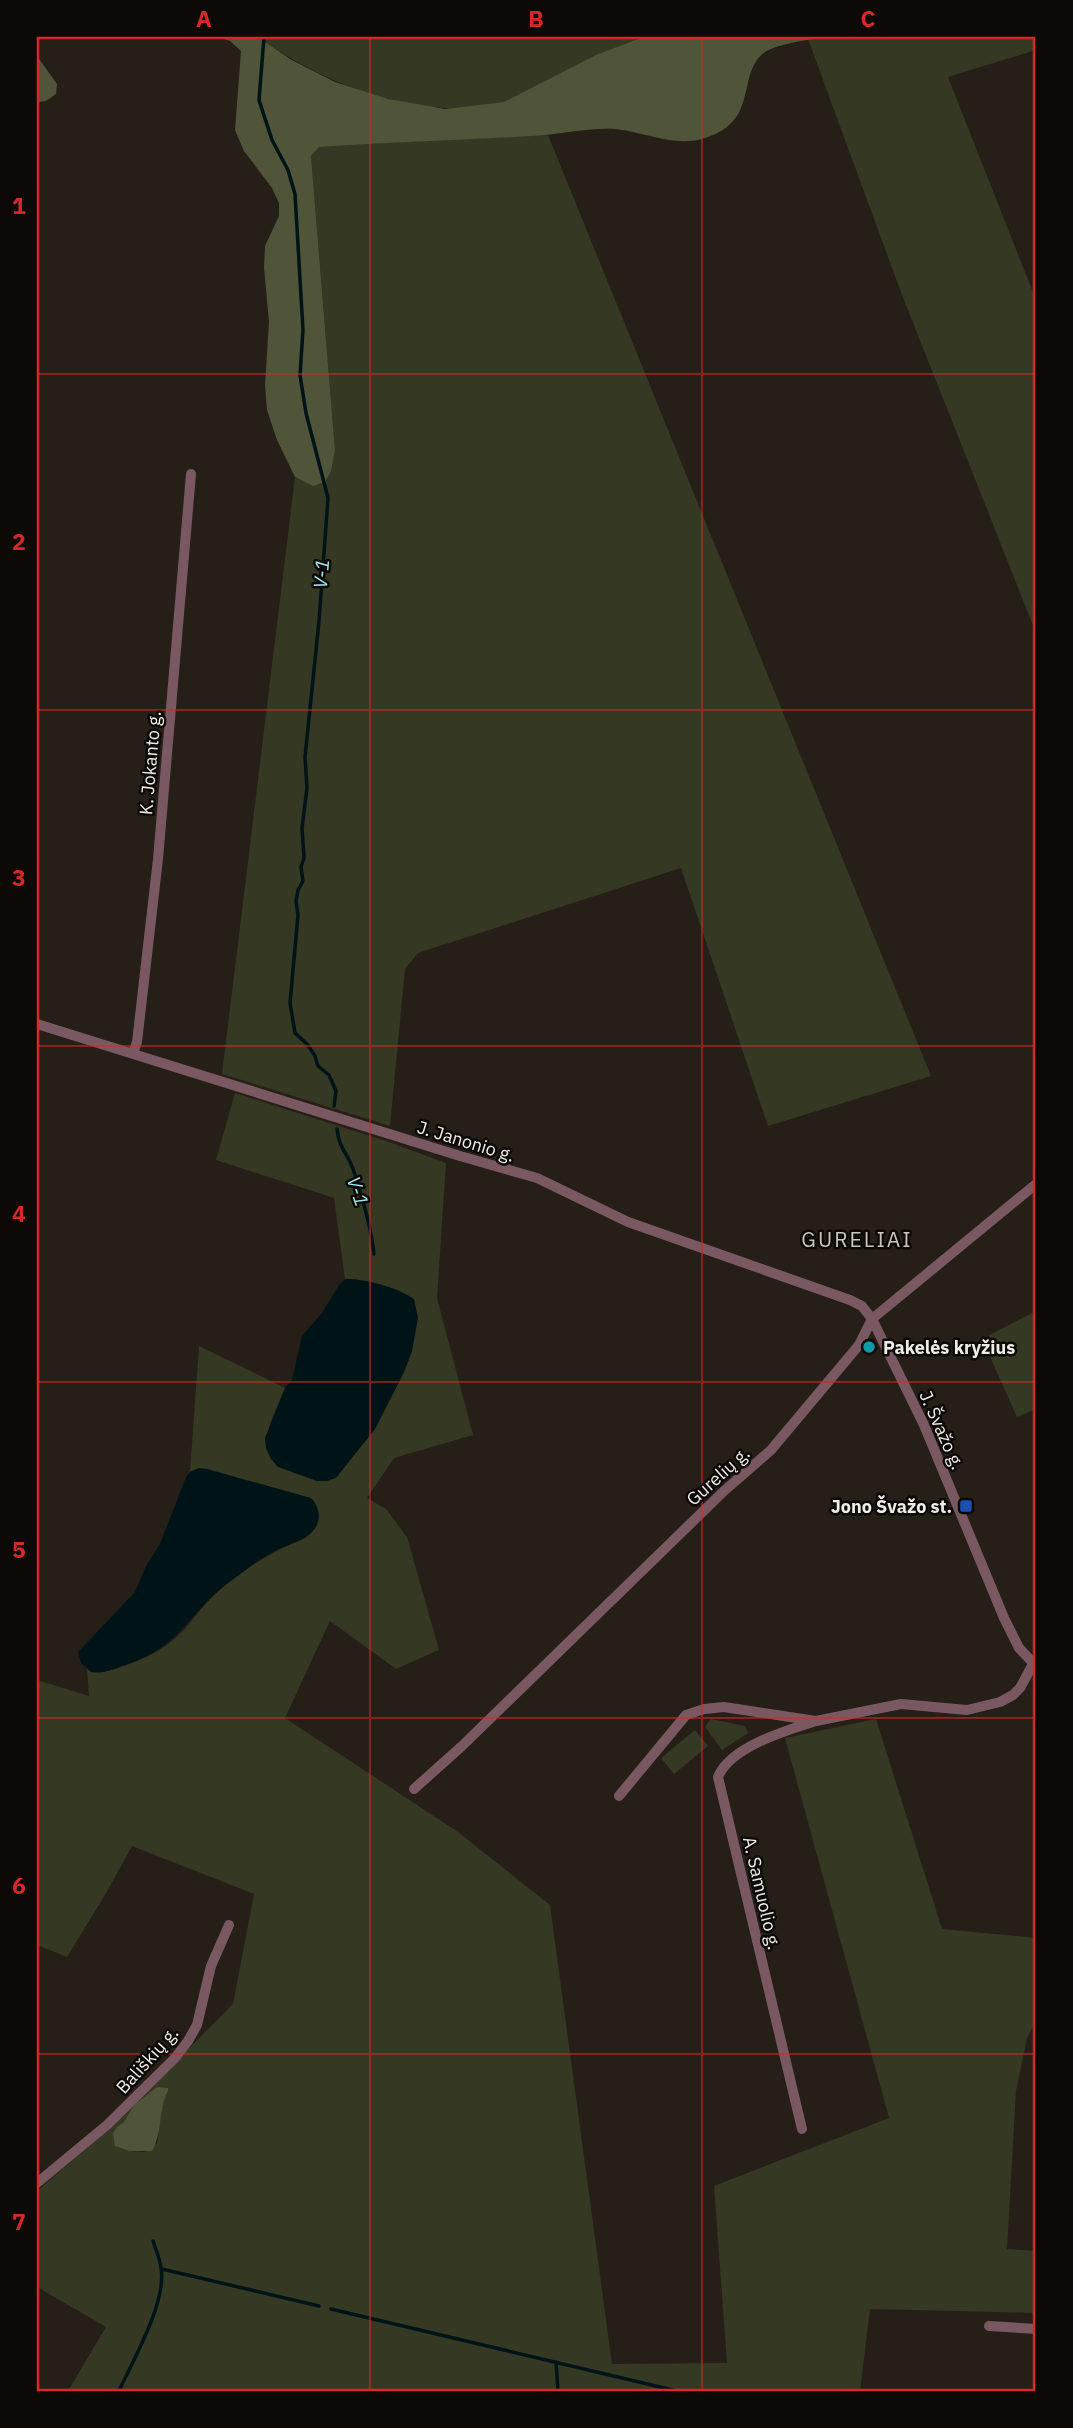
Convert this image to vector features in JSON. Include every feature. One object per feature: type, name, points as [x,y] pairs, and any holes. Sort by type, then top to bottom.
[{"type":"street","name":"K. Jokanto g.","points":[[133,1053],[137,1042],[158,859],[191,474]]},
{"type":"street","name":"J. Janonio g.","points":[[37,1024],[537,1178],[628,1222],[850,1300],[862,1306],[872,1319]]},
{"type":"street","name":"Gurelių g.","points":[[414,1789],[462,1746],[724,1491],[771,1450],[859,1345],[872,1319],[1036,1184]]},
{"type":"street","name":"J. Švažo g.","points":[[872,1319],[924,1425],[1018,1648],[1035,1665]]},
{"type":"street","points":[[619,1796],[686,1715],[704,1709],[724,1707],[816,1721],[901,1704],[967,1710],[1000,1702],[1013,1695],[1035,1665]]},
{"type":"street","name":"A. Samuolio g.","points":[[802,2129],[718,1777],[722,1768],[762,1738],[816,1721]]},
{"type":"street","name":"Bališkių g.","points":[[37,2183],[107,2125],[175,2058],[197,2025],[211,1966],[229,1925]]},
{"type":"street","points":[[989,2326],[1036,2329]]},
{"type":"green space","points":[[218,37],[258,37],[290,59],[335,82],[388,99],[445,109],[504,102],[596,55],[643,37],[827,37],[786,44],[765,52],[756,61],[741,109],[734,120],[722,130],[694,141],[606,129],[532,136],[319,147],[311,156],[335,450],[331,471],[325,482],[313,486],[295,477],[277,440],[267,410],[265,385],[269,322],[264,268],[265,246],[279,216],[279,203],[272,188],[244,151],[235,130],[241,51],[230,41]]},
{"type":"green space","points":[[258,37],[643,37],[577,65],[510,100],[471,107],[439,108],[374,95],[343,84],[284,54]]},
{"type":"green space","points":[[1036,37],[1036,50],[948,77],[1036,300],[1036,633],[902,295],[808,39]]},
{"type":"green space","points":[[37,56],[57,84],[56,94],[46,101],[37,102]]},
{"type":"green space","points":[[548,135],[931,1076],[768,1126],[681,868],[418,953],[405,969],[390,1126],[222,1074],[295,477],[313,486],[335,450],[311,156],[319,146]]},
{"type":"green space","points":[[235,1093],[446,1163],[437,1298],[473,1435],[394,1458],[367,1498],[386,1509],[407,1537],[439,1650],[396,1669],[330,1621],[285,1718],[458,1832],[550,1905],[612,2364],[727,2363],[714,2186],[889,2118],[785,1738],[876,1719],[942,1929],[1036,1938],[1036,2021],[1027,2038],[1016,2091],[1007,2249],[1036,2251],[1036,2313],[870,2309],[860,2391],[68,2391],[106,2327],[37,2287],[37,2191],[111,2127],[233,2004],[254,1894],[132,1846],[67,1957],[37,1945],[37,1680],[89,1696],[87,1669],[98,1672],[110,1670],[153,1654],[176,1638],[211,1598],[236,1577],[282,1548],[307,1537],[199,1468],[190,1472],[199,1346],[285,1388],[268,1432],[271,1459],[375,1429],[412,1351],[414,1299],[381,1284],[345,1279],[334,1198],[216,1160]],"holes":[[[168,2091],[157,2143],[144,2152],[115,2146],[134,2105]]]},
{"type":"green space","points":[[1036,1311],[1036,1409],[1017,1417],[982,1339]]},
{"type":"green space","points":[[711,1719],[745,1726],[748,1733],[722,1750],[705,1727]]},
{"type":"green space","points":[[695,1730],[708,1746],[674,1774],[661,1758]]},
{"type":"green space","points":[[157,2087],[168,2088],[168,2091],[152,2151],[129,2151],[115,2146],[113,2134],[117,2127],[124,2122],[134,2105]]},
{"type":"shaded area","points":[[345,1279],[362,1280],[407,1295],[414,1299],[418,1318],[412,1351],[404,1372],[375,1429],[336,1478],[317,1481],[278,1467],[266,1448],[265,1438],[285,1388],[292,1380],[302,1336],[322,1313]]},
{"type":"shaded area","points":[[199,1468],[311,1498],[319,1514],[318,1523],[305,1538],[266,1556],[228,1583],[174,1637],[153,1653],[111,1670],[91,1672],[81,1663],[78,1652],[135,1592],[145,1568],[160,1544],[186,1477]]},
{"type":"waterway","name":"V-1","points":[[264,37],[259,100],[272,140],[288,170],[295,194],[303,330],[300,375],[306,413],[328,498],[305,757],[307,788],[302,828],[303,881],[296,901],[298,915],[290,1003],[295,1033],[307,1044],[318,1066],[329,1075],[336,1091],[334,1106]]},
{"type":"waterway","name":"V-1","points":[[337,1129],[363,1200],[374,1254]]},
{"type":"waterway","points":[[119,2391],[148,2331],[159,2297],[161,2268],[153,2241]]},
{"type":"waterway","points":[[162,2269],[319,2306]]},
{"type":"waterway","points":[[331,2309],[677,2391]]},
{"type":"waterway","points":[[556,2362],[558,2391]]},
{"type":"place","name":"Pakelės kryžius","points":[[869,1347]]},
{"type":"place","name":"Jono Švažo st.","points":[[966,1506]]},
{"type":"district","name":"GURELIAI","points":[[857,1239]]}]
